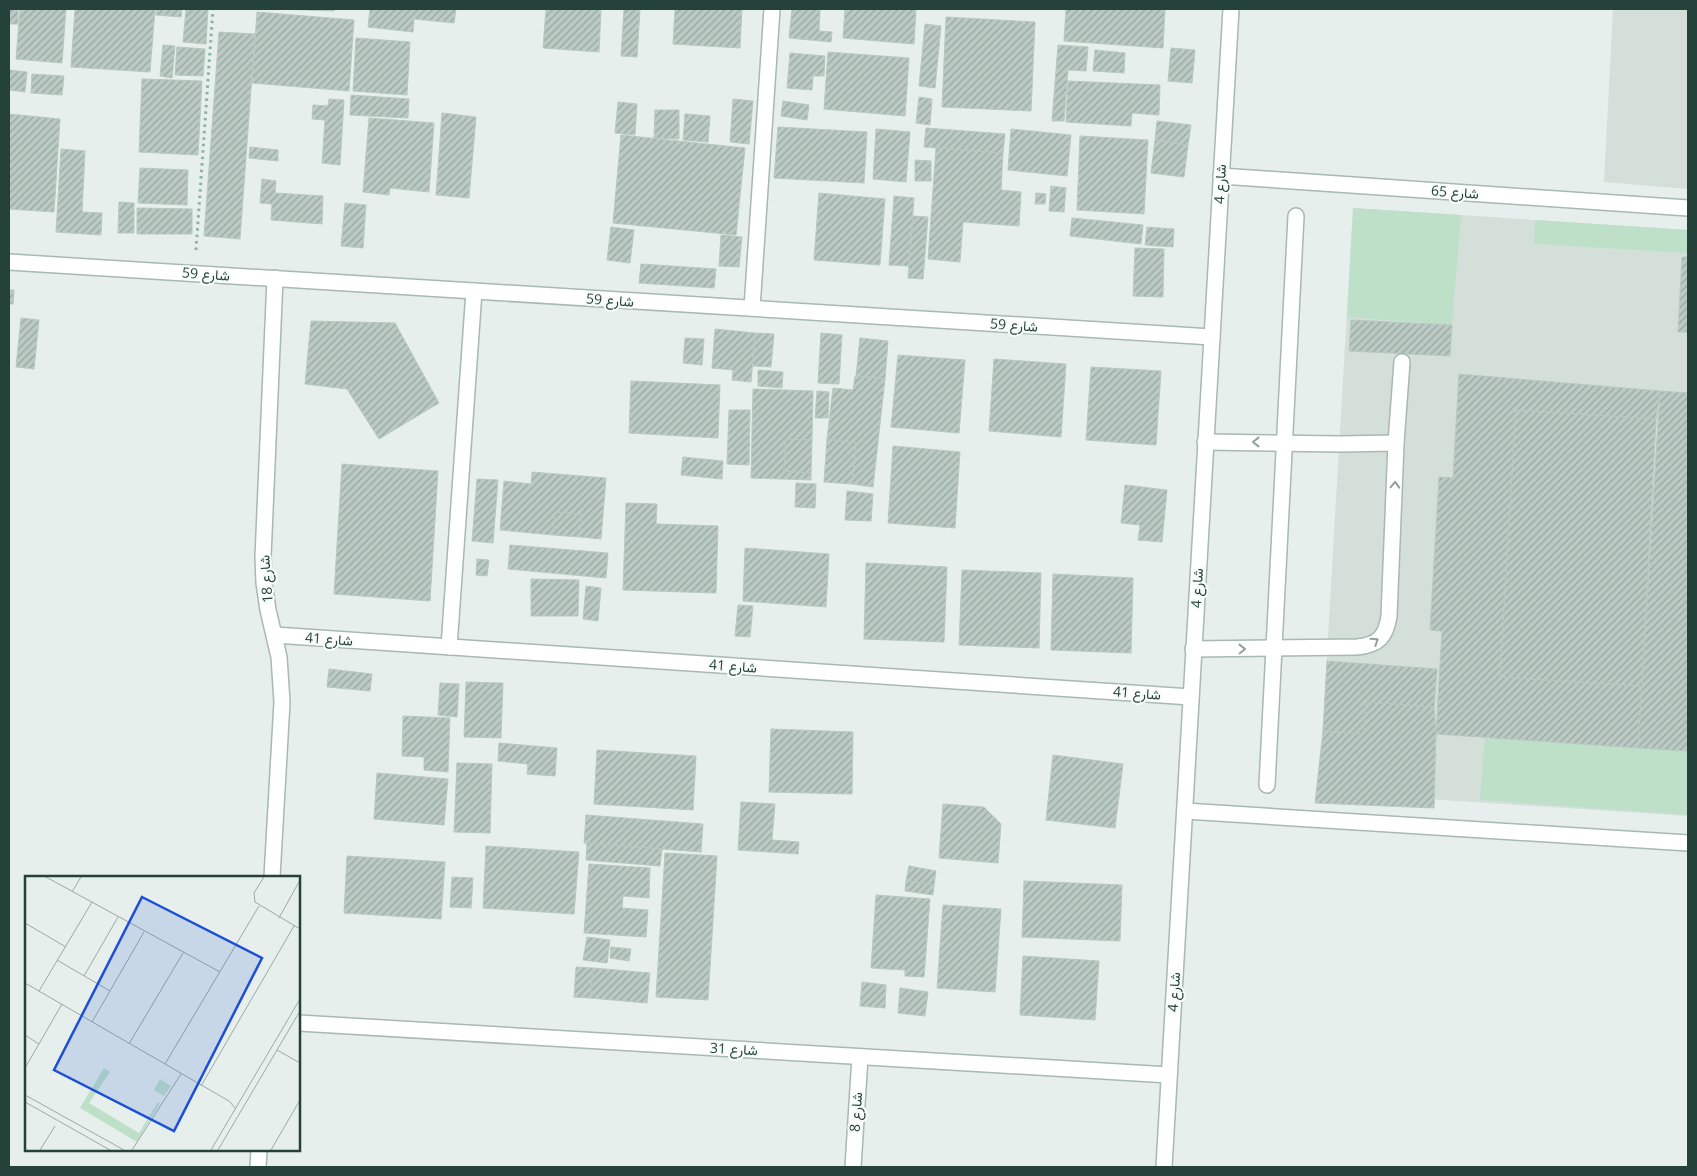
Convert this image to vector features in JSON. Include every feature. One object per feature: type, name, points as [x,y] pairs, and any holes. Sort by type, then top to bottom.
[{"type":"street","points":[[752,308],[772,9]]},
{"type":"street","name":"شارع 4","points":[[1164,1167],[1231,9]]},
{"type":"street","name":"شارع 65","points":[[1221,176],[1688,208]]},
{"type":"street","points":[[1267,785],[1296,216]]},
{"type":"street","name":"شارع 59","points":[[9,262],[1212,337]]},
{"type":"street","name":"شارع 18","points":[[272,876],[282,679],[264,583],[264,557],[275,278]]},
{"type":"street","points":[[449,647],[474,291]]},
{"type":"street","points":[[1193,649],[1356,647],[1370,646],[1380,639],[1388,628],[1396,443],[1402,362]]},
{"type":"street","points":[[1205,442],[1396,443]]},
{"type":"street","name":"شارع 41","points":[[275,635],[1191,697]]},
{"type":"street","points":[[1185,811],[1688,843]]},
{"type":"street","name":"شارع 31","points":[[300,1022],[1169,1075]]},
{"type":"street","name":"شارع 8","points":[[853,1167],[860,1057]]},
{"type":"street","points":[[258,1167],[259,1151]]},
{"type":"path","points":[[195,273],[213,9]]},
{"type":"shaded area","points":[[1613,9],[1688,9],[1688,189],[1604,182]]},
{"type":"shaded area","points":[[1353,208],[1688,230],[1688,816],[1319,792]]},
{"type":"green space","points":[[1353,208],[1461,215],[1452,325],[1347,317]]},
{"type":"green space","points":[[1535,220],[1688,230],[1688,253],[1534,244]]},
{"type":"green space","points":[[1485,737],[1688,751],[1688,815],[1480,800]]},
{"type":"building","points":[[9,9],[18,9],[18,24],[9,24]]},
{"type":"building","points":[[20,9],[66,9],[62,63],[16,59]]},
{"type":"building","points":[[75,9],[155,9],[150,72],[71,67]]},
{"type":"building","points":[[156,9],[182,9],[181,17],[156,15]]},
{"type":"building","points":[[186,9],[208,9],[206,44],[183,42]]},
{"type":"building","points":[[277,9],[334,9],[334,11]]},
{"type":"building","points":[[370,9],[456,9],[454,23],[414,19],[413,32],[368,27]]},
{"type":"building","points":[[546,9],[601,9],[599,52],[543,48]]},
{"type":"building","points":[[624,9],[640,9],[637,57],[621,56]]},
{"type":"building","points":[[675,9],[742,9],[740,48],[673,44]]},
{"type":"building","points":[[792,9],[820,9],[819,31],[832,32],[831,42],[789,38]]},
{"type":"building","points":[[845,9],[916,9],[914,44],[843,38]]},
{"type":"building","points":[[1066,9],[1165,9],[1163,48],[1064,41]]},
{"type":"building","points":[[257,12],[354,20],[349,91],[252,83]]},
{"type":"building","points":[[946,17],[1035,22],[1031,111],[942,107]]},
{"type":"building","points":[[925,24],[941,26],[935,88],[919,86]]},
{"type":"building","points":[[219,32],[255,34],[240,239],[204,236]]},
{"type":"building","points":[[356,38],[410,42],[407,95],[353,91]]},
{"type":"building","points":[[163,45],[175,46],[172,78],[160,76]]},
{"type":"building","points":[[1058,45],[1088,47],[1086,71],[1068,70],[1064,121],[1052,121]]},
{"type":"building","points":[[177,47],[205,49],[203,76],[175,75]]},
{"type":"building","points":[[1171,48],[1195,50],[1192,83],[1168,81]]},
{"type":"building","points":[[1095,50],[1125,53],[1124,73],[1093,71]]},
{"type":"building","points":[[828,52],[909,58],[905,116],[824,109]]},
{"type":"building","points":[[790,53],[825,56],[824,76],[813,76],[812,90],[787,88]]},
{"type":"building","points":[[9,70],[27,72],[25,92],[9,90]]},
{"type":"building","points":[[32,74],[64,76],[62,95],[31,93]]},
{"type":"building","points":[[142,79],[202,81],[198,155],[139,152]]},
{"type":"building","points":[[1068,81],[1160,85],[1159,115],[1132,113],[1131,126],[1066,122]]},
{"type":"building","points":[[351,95],[409,99],[408,118],[350,115]]},
{"type":"building","points":[[919,97],[932,99],[930,125],[916,123]]},
{"type":"building","points":[[329,99],[344,100],[340,165],[322,163],[325,120],[312,119],[313,105],[328,106]]},
{"type":"building","points":[[733,99],[753,101],[749,144],[730,142]]},
{"type":"building","points":[[783,101],[809,105],[807,120],[781,116]]},
{"type":"building","points":[[618,102],[637,104],[635,135],[615,133]]},
{"type":"building","points":[[655,110],[679,110],[679,139],[654,138]]},
{"type":"building","points":[[442,113],[476,117],[469,198],[436,195]]},
{"type":"building","points":[[9,114],[60,119],[54,212],[9,209]]},
{"type":"building","points":[[685,114],[710,116],[708,142],[683,140]]},
{"type":"building","points":[[369,118],[434,123],[429,192],[390,188],[389,195],[363,192]]},
{"type":"building","points":[[1157,121],[1191,125],[1188,145],[1155,140]]},
{"type":"building","points":[[778,127],[867,132],[864,183],[774,178]]},
{"type":"building","points":[[926,128],[1005,134],[1003,153],[924,147]]},
{"type":"building","points":[[876,129],[910,132],[906,182],[873,179]]},
{"type":"building","points":[[1011,129],[1071,135],[1067,176],[1008,170]]},
{"type":"building","points":[[621,135],[745,148],[736,235],[613,223]]},
{"type":"building","points":[[1080,136],[1148,140],[1144,214],[1077,210]]},
{"type":"building","points":[[1155,140],[1188,145],[1184,177],[1151,173]]},
{"type":"building","points":[[250,147],[278,150],[278,161],[249,158]]},
{"type":"building","points":[[936,148],[1003,153],[1001,190],[1021,192],[1019,226],[963,222],[960,262],[928,259]]},
{"type":"building","points":[[61,149],[85,151],[82,212],[102,213],[101,235],[56,232]]},
{"type":"building","points":[[915,160],[931,161],[931,181],[915,181]]},
{"type":"building","points":[[140,168],[188,170],[187,205],[138,203]]},
{"type":"building","points":[[262,179],[276,181],[275,193],[323,196],[322,224],[271,220],[272,204],[260,203]]},
{"type":"building","points":[[1051,186],[1066,188],[1064,212],[1049,211]]},
{"type":"building","points":[[819,193],[885,199],[880,265],[814,260]]},
{"type":"building","points":[[1036,193],[1046,194],[1045,204],[1035,204]]},
{"type":"building","points":[[894,196],[914,198],[909,266],[889,265]]},
{"type":"building","points":[[119,202],[134,203],[134,233],[118,233]]},
{"type":"building","points":[[345,203],[366,205],[363,248],[341,246]]},
{"type":"building","points":[[137,208],[192,209],[192,234],[137,234]]},
{"type":"building","points":[[913,216],[928,217],[923,279],[908,278]]},
{"type":"building","points":[[1072,218],[1143,225],[1141,244],[1070,236]]},
{"type":"building","points":[[611,227],[634,230],[630,263],[607,260]]},
{"type":"building","points":[[1147,227],[1174,229],[1173,247],[1145,245]]},
{"type":"building","points":[[721,235],[742,237],[739,267],[719,266]]},
{"type":"building","points":[[1135,248],[1164,249],[1163,297],[1133,296]]},
{"type":"building","points":[[1682,257],[1688,257],[1688,332],[1678,332]]},
{"type":"building","points":[[641,264],[716,269],[714,288],[639,283]]},
{"type":"building","points":[[9,290],[14,290],[13,304],[9,304]]},
{"type":"building","points":[[21,318],[39,320],[34,369],[16,367]]},
{"type":"building","points":[[1351,320],[1452,325],[1450,356],[1349,351]]},
{"type":"building","points":[[311,321],[395,323],[439,403],[379,439],[347,389],[305,384]]},
{"type":"building","points":[[715,329],[755,333],[751,382],[732,380],[733,370],[712,368]]},
{"type":"building","points":[[755,333],[774,334],[771,367],[753,366]]},
{"type":"building","points":[[821,333],[842,335],[839,384],[818,383]]},
{"type":"building","points":[[685,338],[704,339],[702,365],[683,363]]},
{"type":"building","points":[[860,338],[888,341],[885,379],[856,376]]},
{"type":"building","points":[[898,355],[965,360],[959,433],[891,427]]},
{"type":"building","points":[[994,359],[1066,364],[1061,437],[989,431]]},
{"type":"building","points":[[1091,367],[1161,371],[1156,445],[1086,440]]},
{"type":"building","points":[[758,370],[783,372],[782,388],[758,386]]},
{"type":"building","points":[[1459,374],[1660,391],[1656,419],[1516,410],[1500,677],[1642,686],[1638,748],[1436,734],[1442,631],[1430,630],[1439,477],[1453,478]]},
{"type":"building","points":[[855,376],[885,379],[873,487],[852,484],[856,443],[827,439],[833,388],[853,390]]},
{"type":"building","points":[[631,381],[720,385],[718,438],[629,433]]},
{"type":"building","points":[[753,389],[813,391],[812,440],[786,439],[784,471],[811,473],[811,480],[751,478]]},
{"type":"building","points":[[817,391],[829,392],[828,418],[815,418]]},
{"type":"building","points":[[1660,391],[1688,393],[1688,751],[1638,748]]},
{"type":"building","points":[[729,410],[750,410],[749,465],[727,464]]},
{"type":"building","points":[[1516,410],[1656,419],[1642,686],[1500,677]]},
{"type":"building","points":[[786,439],[812,440],[811,473],[784,471]]},
{"type":"building","points":[[827,439],[856,443],[852,484],[824,482]]},
{"type":"building","points":[[893,446],[960,452],[955,528],[888,523]]},
{"type":"building","points":[[683,457],[723,461],[722,479],[681,475]]},
{"type":"building","points":[[342,464],[438,471],[430,601],[334,594]]},
{"type":"building","points":[[532,472],[606,478],[601,539],[580,537],[582,514],[555,512],[553,535],[500,530],[504,481],[531,484]]},
{"type":"building","points":[[477,479],[498,480],[493,543],[472,541]]},
{"type":"building","points":[[796,483],[816,484],[815,508],[795,507]]},
{"type":"building","points":[[1125,485],[1167,490],[1162,542],[1138,540],[1140,525],[1121,523]]},
{"type":"building","points":[[847,491],[873,494],[871,521],[845,520]]},
{"type":"building","points":[[626,503],[657,504],[656,524],[718,526],[716,593],[623,590]]},
{"type":"building","points":[[555,512],[582,514],[580,537],[553,535]]},
{"type":"building","points":[[510,545],[608,553],[606,578],[508,569]]},
{"type":"building","points":[[745,548],[829,554],[826,607],[743,601]]},
{"type":"building","points":[[477,559],[489,560],[487,576],[476,575]]},
{"type":"building","points":[[866,563],[947,567],[944,642],[864,639]]},
{"type":"building","points":[[962,570],[1041,573],[1039,648],[959,645]]},
{"type":"building","points":[[1053,574],[1133,578],[1131,653],[1051,650]]},
{"type":"building","points":[[531,579],[579,580],[578,616],[531,616]]},
{"type":"building","points":[[586,586],[601,588],[598,621],[583,619]]},
{"type":"building","points":[[738,605],[753,606],[750,637],[735,636]]},
{"type":"building","points":[[1327,661],[1437,669],[1434,707],[1366,702],[1364,734],[1323,731]]},
{"type":"building","points":[[329,669],[372,674],[370,691],[327,687]]},
{"type":"building","points":[[466,682],[503,683],[501,738],[464,737]]},
{"type":"building","points":[[440,683],[459,684],[457,717],[438,715]]},
{"type":"building","points":[[1366,702],[1434,707],[1436,734],[1434,808],[1315,803],[1323,731],[1364,734]]},
{"type":"building","points":[[403,716],[450,718],[448,772],[424,770],[424,757],[402,756]]},
{"type":"building","points":[[771,729],[853,732],[852,794],[769,792]]},
{"type":"building","points":[[499,743],[557,748],[555,776],[527,774],[528,764],[498,761]]},
{"type":"building","points":[[597,750],[696,756],[693,810],[594,804]]},
{"type":"building","points":[[1053,755],[1123,764],[1115,828],[1046,820]]},
{"type":"building","points":[[457,763],[492,764],[490,833],[454,832]]},
{"type":"building","points":[[377,773],[448,779],[444,825],[374,819]]},
{"type":"building","points":[[741,802],[775,804],[772,840],[799,842],[798,854],[738,850]]},
{"type":"building","points":[[943,804],[984,807],[1001,824],[998,863],[939,858]]},
{"type":"building","points":[[586,815],[703,824],[701,852],[584,843]]},
{"type":"building","points":[[587,843],[662,849],[660,866],[586,860]]},
{"type":"building","points":[[486,846],[579,852],[574,914],[483,908]]},
{"type":"building","points":[[665,853],[717,856],[708,1000],[656,997]]},
{"type":"building","points":[[347,856],[445,862],[441,919],[344,913]]},
{"type":"building","points":[[589,864],[650,868],[649,898],[623,896],[622,908],[648,910],[646,937],[584,933]]},
{"type":"building","points":[[909,866],[936,871],[934,885],[906,881]]},
{"type":"building","points":[[452,877],[473,878],[471,908],[450,907]]},
{"type":"building","points":[[906,881],[934,885],[933,895],[905,891]]},
{"type":"building","points":[[1024,881],[1122,885],[1120,941],[1022,937]]},
{"type":"building","points":[[876,895],[930,899],[924,977],[905,976],[905,970],[871,968]]},
{"type":"building","points":[[943,905],[1001,909],[995,992],[937,988]]},
{"type":"building","points":[[587,937],[610,940],[607,963],[583,960]]},
{"type":"building","points":[[611,947],[631,949],[629,961],[610,958]]},
{"type":"building","points":[[1023,956],[1099,961],[1095,1020],[1020,1015]]},
{"type":"building","points":[[576,967],[593,968],[590,998],[574,997]]},
{"type":"building","points":[[593,968],[650,973],[647,1003],[590,998]]},
{"type":"building","points":[[862,982],[886,985],[885,1008],[860,1006]]},
{"type":"building","points":[[900,988],[928,992],[925,1016],[898,1013]]}]
